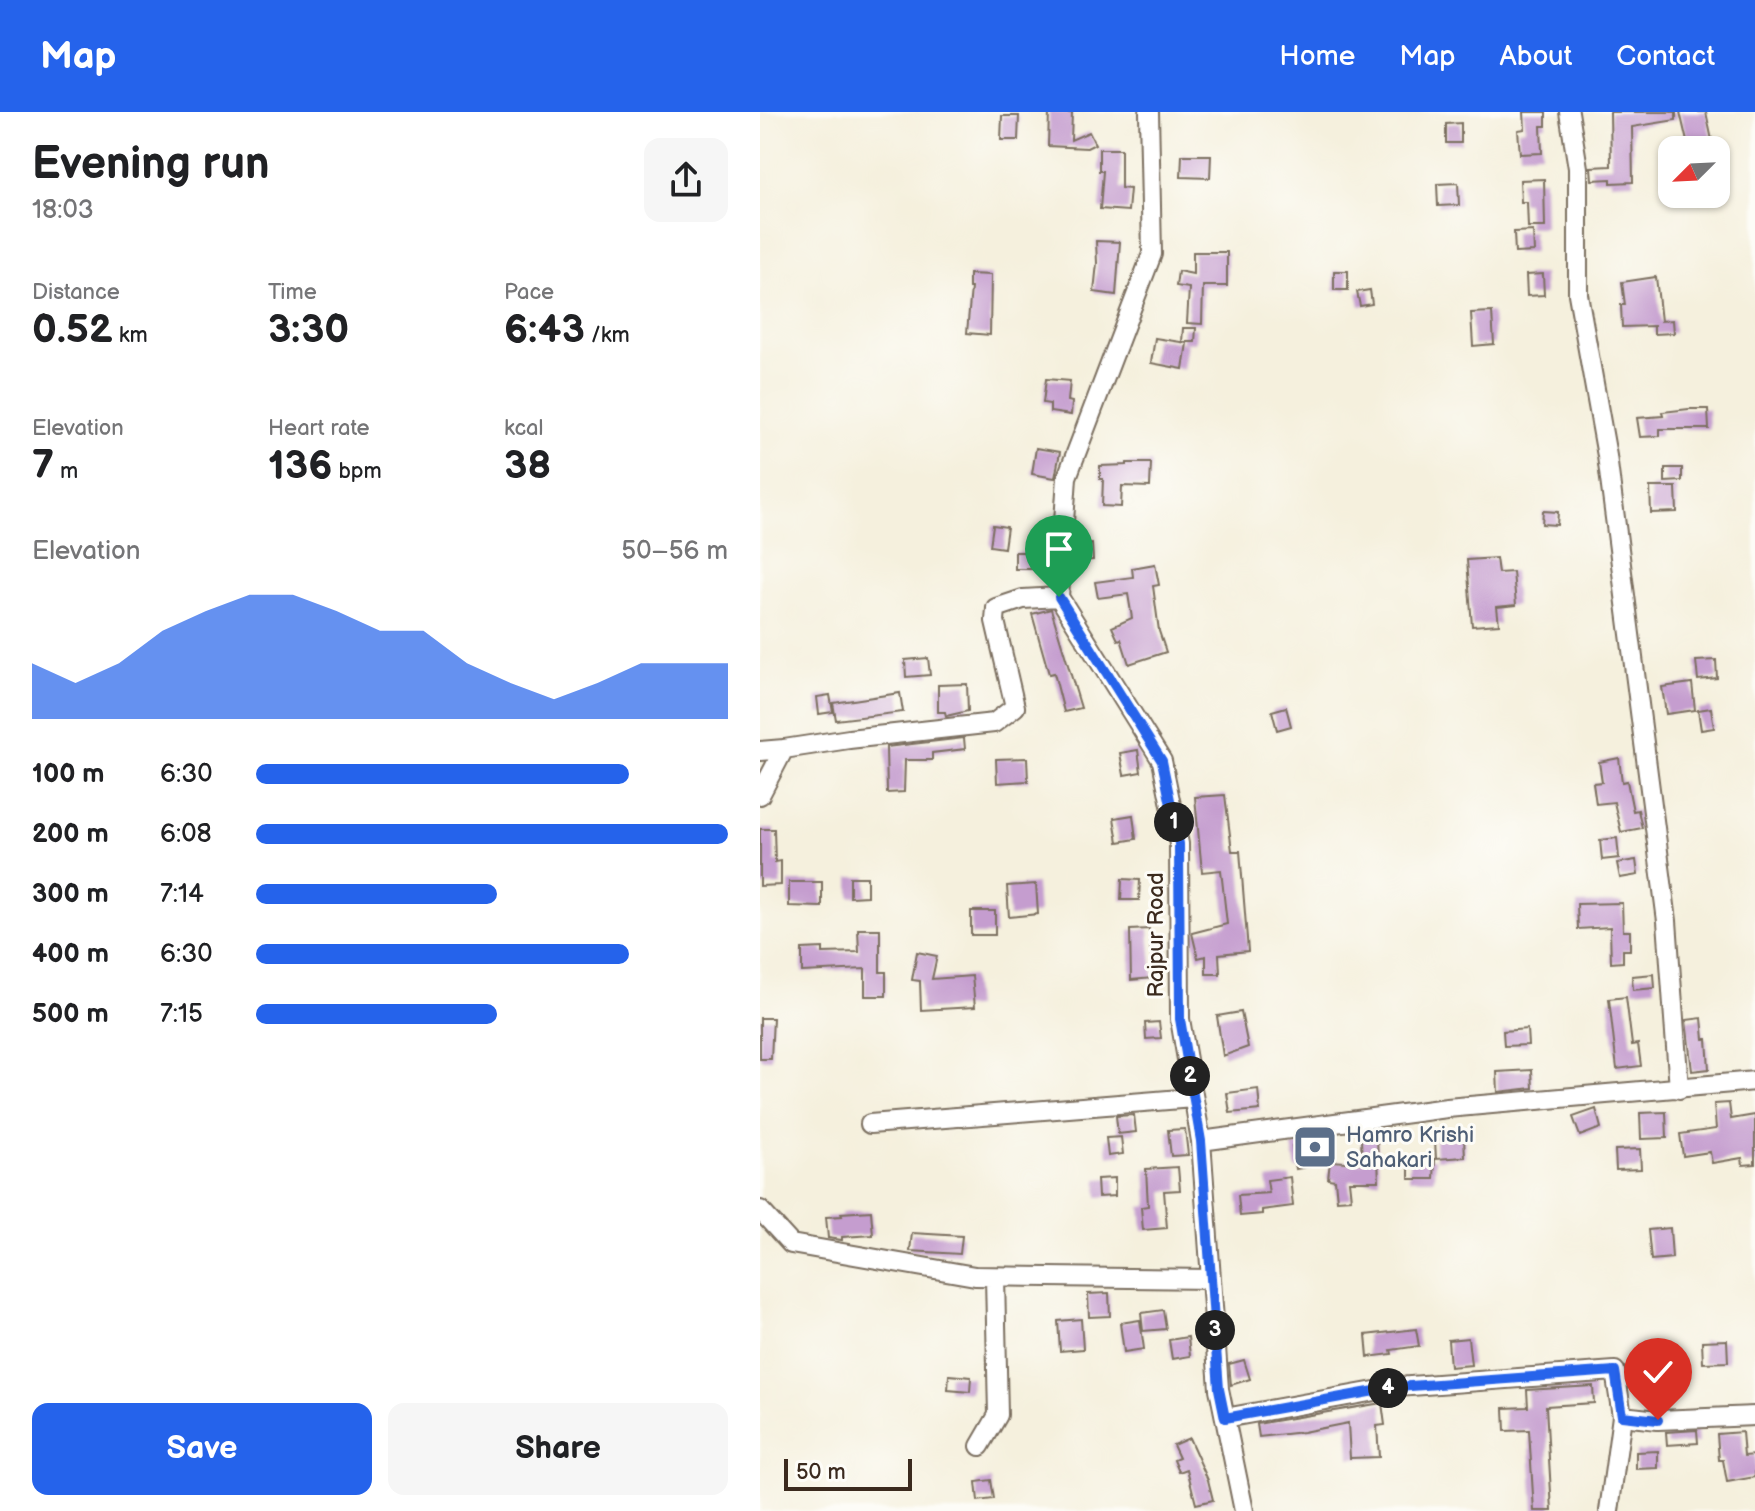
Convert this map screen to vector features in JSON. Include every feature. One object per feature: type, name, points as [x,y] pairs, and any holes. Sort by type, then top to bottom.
[{"type":"street","points":[[760,751],[994,723],[1015,707],[995,621],[996,608],[1023,599],[1059,597],[1062,588],[1067,477],[1152,254],[1149,112]]},
{"type":"street","points":[[1569,112],[1578,168],[1578,294],[1607,456],[1663,890],[1679,1089]]},
{"type":"street","name":"Rajpur Road","points":[[1059,597],[1162,761],[1179,844],[1180,1019],[1201,1141],[1219,1389],[1244,1511]]},
{"type":"street","points":[[760,795],[784,749]]},
{"type":"street","points":[[1201,1141],[1447,1108],[1755,1081]]},
{"type":"street","points":[[870,1124],[1193,1098]]},
{"type":"street","points":[[760,1210],[791,1244],[975,1276],[1211,1279]]},
{"type":"street","points":[[980,1446],[998,1415],[995,1277]]},
{"type":"street","points":[[1225,1418],[1397,1387],[1615,1371],[1622,1416],[1609,1511]]},
{"type":"street","points":[[1622,1416],[1658,1420],[1755,1416]]},
{"type":"building","points":[[1049,112],[1072,113],[1071,140],[1089,132],[1095,144],[1087,148],[1048,146]]},
{"type":"building","points":[[1524,112],[1546,112],[1546,126],[1541,126],[1542,153],[1520,154],[1518,130],[1525,129]]},
{"type":"building","points":[[1610,112],[1676,112],[1676,120],[1632,127],[1633,182],[1592,180],[1591,167],[1611,166]]},
{"type":"building","points":[[1680,112],[1706,112],[1711,136],[1686,136]]},
{"type":"building","points":[[1002,116],[1019,116],[1018,140],[1001,140]]},
{"type":"building","points":[[1461,123],[1461,143],[1446,143],[1446,124]]},
{"type":"building","points":[[1099,149],[1121,149],[1121,188],[1130,189],[1128,211],[1100,209],[1103,171],[1099,171]]},
{"type":"building","points":[[1182,155],[1211,155],[1210,178],[1181,177]]},
{"type":"building","points":[[1544,179],[1545,227],[1528,227],[1527,202],[1521,202],[1520,180]]},
{"type":"building","points":[[1458,183],[1459,205],[1438,206],[1437,184]]},
{"type":"building","points":[[1533,231],[1534,252],[1515,253],[1514,232]]},
{"type":"building","points":[[1096,241],[1120,242],[1116,295],[1094,292]]},
{"type":"building","points":[[1193,252],[1227,252],[1227,286],[1203,286],[1202,324],[1187,323],[1189,288],[1176,286],[1178,271],[1193,274]]},
{"type":"building","points":[[1334,271],[1348,271],[1348,290],[1334,290]]},
{"type":"building","points":[[969,274],[991,275],[990,335],[967,333],[971,288]]},
{"type":"building","points":[[1543,274],[1544,295],[1527,296],[1526,275]]},
{"type":"building","points":[[1656,277],[1661,321],[1673,320],[1674,333],[1654,334],[1654,326],[1622,327],[1621,305],[1625,305],[1622,282]]},
{"type":"building","points":[[1370,290],[1372,304],[1360,306],[1357,292]]},
{"type":"building","points":[[1492,312],[1494,344],[1473,346],[1471,313]]},
{"type":"building","points":[[1183,328],[1196,328],[1195,342],[1182,342]]},
{"type":"building","points":[[1155,338],[1187,343],[1183,369],[1151,363]]},
{"type":"building","points":[[1046,379],[1070,381],[1068,401],[1072,402],[1071,415],[1050,412],[1050,404],[1043,403]]},
{"type":"building","points":[[1708,409],[1709,429],[1660,429],[1660,436],[1640,437],[1637,418],[1663,416],[1662,412]]},
{"type":"building","points":[[1036,448],[1060,452],[1055,478],[1032,474]]},
{"type":"building","points":[[1151,463],[1150,487],[1122,486],[1121,507],[1102,506],[1100,466]]},
{"type":"building","points":[[1665,468],[1682,468],[1682,481],[1665,482]]},
{"type":"building","points":[[1650,487],[1676,487],[1677,512],[1651,513]]},
{"type":"building","points":[[1543,511],[1558,512],[1557,525],[1542,524]]},
{"type":"building","points":[[993,525],[1007,527],[1004,548],[990,546]]},
{"type":"building","points":[[1092,544],[1093,560],[1077,561],[1076,545]]},
{"type":"building","points":[[1015,552],[1040,552],[1040,569],[1015,569]]},
{"type":"building","points":[[1496,558],[1498,573],[1513,572],[1516,605],[1497,607],[1499,624],[1472,626],[1467,560]]},
{"type":"building","points":[[1155,564],[1159,585],[1153,586],[1159,631],[1166,652],[1129,664],[1121,639],[1118,640],[1112,627],[1132,618],[1128,594],[1098,598],[1095,582],[1133,577],[1132,568]]},
{"type":"building","points":[[1051,609],[1081,708],[1064,712],[1054,673],[1049,674],[1032,614]]},
{"type":"building","points":[[928,658],[930,675],[906,677],[905,660]]},
{"type":"building","points":[[1716,660],[1717,678],[1698,680],[1696,661]]},
{"type":"building","points":[[1692,683],[1695,710],[1666,714],[1662,687]]},
{"type":"building","points":[[967,684],[968,711],[946,716],[945,712],[938,712],[938,685]]},
{"type":"building","points":[[900,693],[903,712],[836,720],[833,703]]},
{"type":"building","points":[[830,695],[833,712],[819,714],[817,697]]},
{"type":"building","points":[[1286,707],[1291,726],[1277,730],[1272,711]]},
{"type":"building","points":[[1711,708],[1714,728],[1701,730],[1698,710]]},
{"type":"building","points":[[964,738],[965,749],[932,753],[932,760],[905,760],[904,792],[887,793],[886,747]]},
{"type":"building","points":[[1138,750],[1141,772],[1124,775],[1120,753]]},
{"type":"building","points":[[1027,758],[1028,781],[997,783],[996,759]]},
{"type":"building","points":[[1619,758],[1622,782],[1627,781],[1633,811],[1638,810],[1642,828],[1621,832],[1614,802],[1596,804],[1593,783],[1602,782],[1599,762]]},
{"type":"building","points":[[1225,795],[1232,851],[1240,851],[1248,951],[1219,954],[1220,974],[1206,974],[1206,956],[1198,958],[1192,933],[1227,924],[1221,870],[1202,872],[1195,797]]},
{"type":"building","points":[[1133,815],[1136,839],[1118,842],[1114,818]]},
{"type":"building","points":[[760,829],[774,829],[775,862],[781,861],[781,885],[760,886]]},
{"type":"building","points":[[1617,838],[1619,858],[1602,860],[1600,840]]},
{"type":"building","points":[[1636,860],[1638,875],[1620,878],[1617,863]]},
{"type":"building","points":[[850,877],[867,877],[867,896],[850,897]]},
{"type":"building","points":[[1122,879],[1140,880],[1139,900],[1121,900]]},
{"type":"building","points":[[789,882],[822,882],[822,907],[789,906]]},
{"type":"building","points":[[1036,884],[1038,914],[1009,917],[1007,886]]},
{"type":"building","points":[[1622,903],[1623,931],[1630,931],[1630,950],[1623,950],[1623,962],[1611,963],[1610,927],[1578,929],[1577,904]]},
{"type":"building","points":[[971,911],[995,911],[995,935],[971,935]]},
{"type":"building","points":[[858,929],[880,929],[880,972],[886,972],[886,996],[865,996],[865,969],[802,972],[802,949],[823,948],[823,953],[859,952]]},
{"type":"building","points":[[1149,929],[1153,978],[1131,980],[1130,930]]},
{"type":"building","points":[[917,952],[937,956],[932,979],[972,976],[975,1007],[921,1010],[920,981],[912,980]]},
{"type":"building","points":[[1654,974],[1655,988],[1633,990],[1632,976]]},
{"type":"building","points":[[1626,997],[1632,1045],[1638,1044],[1641,1066],[1617,1069],[1609,999]]},
{"type":"building","points":[[1241,1012],[1248,1047],[1223,1056],[1217,1016]]},
{"type":"building","points":[[760,1018],[773,1018],[771,1059],[760,1059]]},
{"type":"building","points":[[1702,1018],[1709,1069],[1692,1071],[1686,1020]]},
{"type":"building","points":[[1159,1022],[1161,1038],[1146,1039],[1145,1023]]},
{"type":"building","points":[[1527,1029],[1528,1045],[1504,1046],[1503,1031]]},
{"type":"building","points":[[1532,1070],[1533,1088],[1498,1092],[1497,1072]]},
{"type":"building","points":[[1258,1089],[1260,1110],[1230,1113],[1227,1093]]},
{"type":"building","points":[[1729,1103],[1731,1119],[1755,1115],[1755,1164],[1743,1165],[1742,1158],[1712,1163],[1710,1152],[1683,1156],[1680,1134],[1716,1129],[1714,1104]]},
{"type":"building","points":[[1596,1109],[1601,1128],[1580,1136],[1573,1117]]},
{"type":"building","points":[[1666,1112],[1667,1138],[1641,1139],[1640,1113]]},
{"type":"building","points":[[1134,1115],[1136,1132],[1118,1134],[1116,1116]]},
{"type":"building","points":[[1185,1129],[1188,1155],[1171,1156],[1168,1130]]},
{"type":"building","points":[[1121,1137],[1123,1154],[1108,1156],[1106,1138]]},
{"type":"building","points":[[1464,1138],[1465,1157],[1436,1159],[1435,1140]]},
{"type":"building","points":[[1361,1139],[1377,1139],[1379,1181],[1349,1181],[1351,1199],[1337,1200],[1335,1180],[1328,1179],[1330,1161],[1362,1163]]},
{"type":"building","points":[[1308,1143],[1312,1166],[1296,1169],[1292,1146]]},
{"type":"building","points":[[1640,1149],[1641,1169],[1616,1170],[1615,1150]]},
{"type":"building","points":[[1409,1158],[1435,1159],[1434,1179],[1409,1179]]},
{"type":"building","points":[[1178,1167],[1180,1190],[1164,1191],[1167,1228],[1143,1230],[1141,1207],[1148,1206],[1146,1169]]},
{"type":"building","points":[[1290,1177],[1293,1206],[1240,1216],[1238,1195],[1269,1193],[1267,1180]]},
{"type":"building","points":[[1115,1178],[1115,1196],[1098,1197],[1097,1179]]},
{"type":"building","points":[[871,1211],[873,1235],[842,1237],[842,1240],[828,1238],[826,1217]]},
{"type":"building","points":[[1670,1228],[1672,1258],[1651,1260],[1648,1230]]},
{"type":"building","points":[[912,1233],[962,1236],[960,1254],[910,1251]]},
{"type":"building","points":[[1109,1293],[1110,1316],[1089,1317],[1088,1294]]},
{"type":"building","points":[[1163,1310],[1166,1329],[1143,1331],[1141,1313]]},
{"type":"building","points":[[1081,1319],[1083,1349],[1060,1351],[1058,1321]]},
{"type":"building","points":[[1140,1320],[1144,1349],[1124,1352],[1120,1323]]},
{"type":"building","points":[[1416,1329],[1419,1346],[1368,1357],[1366,1335]]},
{"type":"building","points":[[1188,1337],[1190,1356],[1172,1359],[1169,1340]]},
{"type":"building","points":[[1468,1338],[1471,1365],[1450,1367],[1448,1340]]},
{"type":"building","points":[[1727,1340],[1728,1362],[1703,1363],[1702,1341]]},
{"type":"building","points":[[1244,1360],[1250,1379],[1231,1385],[1229,1364]]},
{"type":"building","points":[[949,1375],[971,1377],[970,1392],[948,1390]]},
{"type":"building","points":[[1593,1386],[1594,1403],[1546,1406],[1552,1511],[1534,1511],[1529,1430],[1505,1431],[1504,1408],[1528,1407],[1527,1390]]},
{"type":"building","points":[[1382,1403],[1385,1425],[1377,1426],[1379,1457],[1350,1458],[1348,1423],[1259,1437],[1257,1424]]},
{"type":"building","points":[[1697,1430],[1698,1443],[1667,1445],[1666,1432]]},
{"type":"building","points":[[1742,1432],[1744,1456],[1755,1455],[1755,1477],[1727,1482],[1723,1460],[1719,1460],[1717,1434]]},
{"type":"building","points":[[1189,1438],[1208,1480],[1213,1500],[1196,1504],[1187,1469],[1179,1472],[1174,1460],[1179,1458],[1173,1445]]},
{"type":"building","points":[[1658,1451],[1658,1468],[1636,1469],[1636,1452]]},
{"type":"building","points":[[991,1480],[994,1499],[978,1501],[976,1482]]},
{"type":"place","name":"Hamro Krishi Sahakari","points":[[1315,1147]]},
{"type":"route","points":[[1059,597],[1162,761],[1179,844],[1180,1019],[1201,1141],[1219,1389],[1225,1418],[1397,1387],[1615,1371],[1622,1416],[1658,1420]]}]
